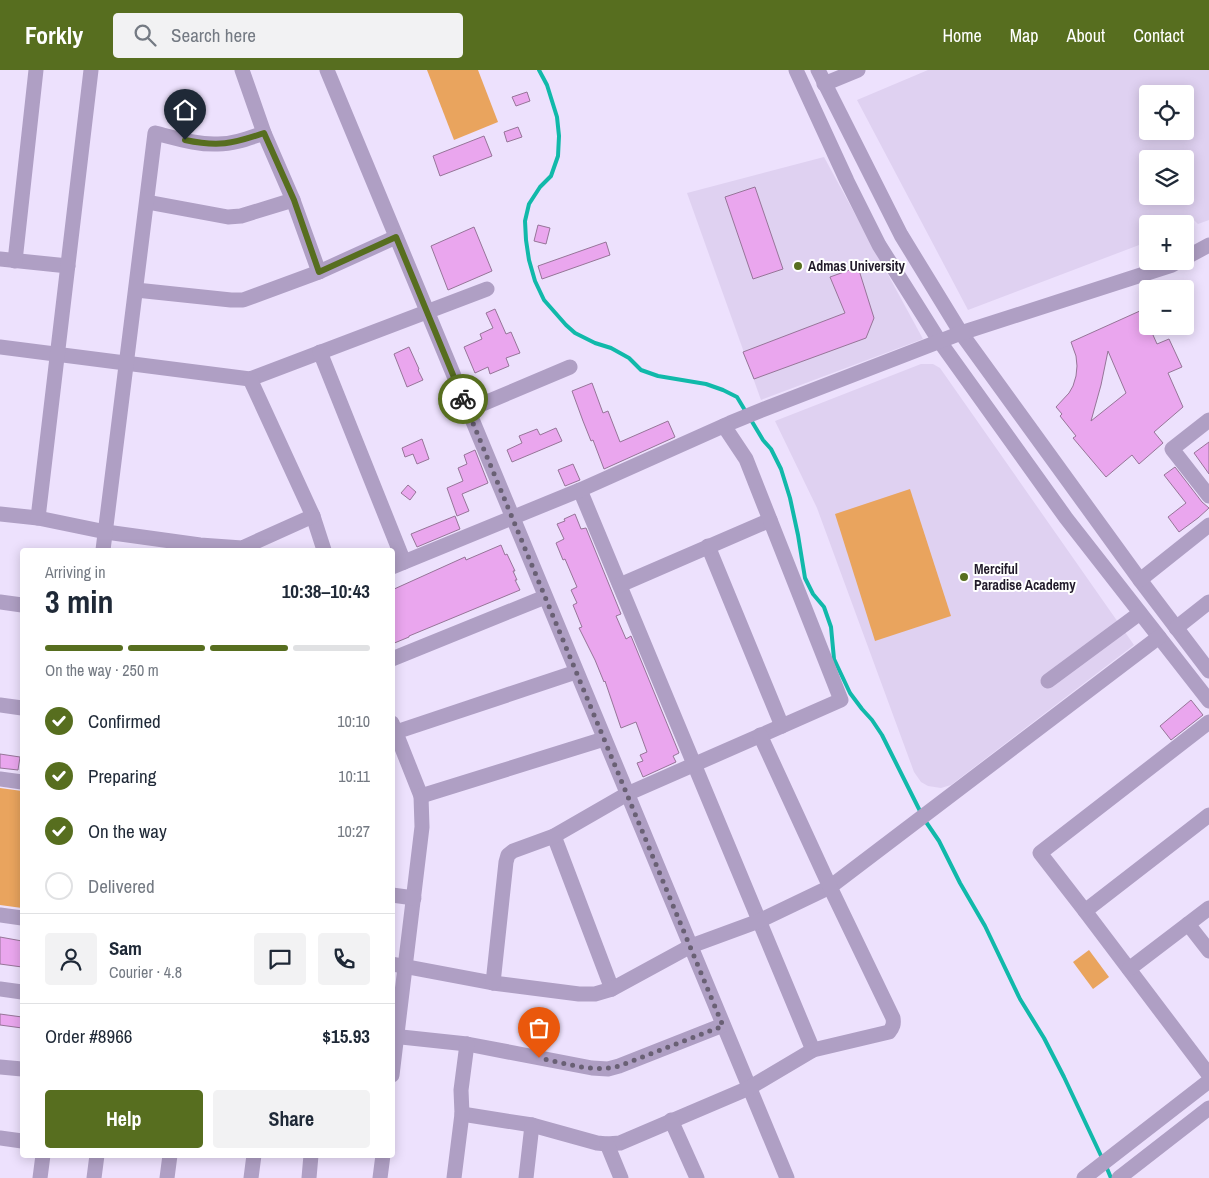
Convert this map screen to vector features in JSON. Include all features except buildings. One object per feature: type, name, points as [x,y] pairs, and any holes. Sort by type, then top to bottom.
[{"type":"street","points":[[36,70],[8,260],[68,266]]},
{"type":"street","points":[[38,518],[91,70]]},
{"type":"street","points":[[242,70],[264,133],[294,200],[319,272]]},
{"type":"street","points":[[327,70],[787,1178]]},
{"type":"street","points":[[796,70],[875,238],[940,342],[1066,518],[1209,701]]},
{"type":"street","points":[[858,70],[821,77],[901,235],[961,333],[1140,580],[1209,671]]},
{"type":"street","points":[[104,548],[155,133],[200,143],[218,144],[240,142],[264,133]]},
{"type":"street","points":[[147,202],[228,217],[241,216],[294,200]]},
{"type":"street","points":[[136,290],[244,300],[319,272],[396,237]]},
{"type":"street","points":[[1194,253],[1209,245]]},
{"type":"street","points":[[398,565],[580,490],[767,408],[961,333],[1156,270]]},
{"type":"street","points":[[0,347],[250,379],[488,289]]},
{"type":"street","points":[[320,352],[392,548]]},
{"type":"street","points":[[468,410],[570,367]]},
{"type":"street","points":[[250,379],[313,516],[323,548]]},
{"type":"street","points":[[1209,420],[1172,449],[1209,496]]},
{"type":"street","points":[[493,983],[506,862],[508,856],[513,851],[554,836],[627,794],[841,700],[746,459],[727,425]]},
{"type":"street","points":[[580,490],[813,1050]]},
{"type":"street","points":[[1066,518],[1085,504]]},
{"type":"street","points":[[0,514],[38,518],[106,532],[228,548],[242,548],[313,516]]},
{"type":"street","points":[[620,584],[770,520]]},
{"type":"street","points":[[1140,580],[1209,525]]},
{"type":"street","points":[[708,546],[782,726]]},
{"type":"street","points":[[395,659],[545,597]]},
{"type":"street","points":[[1176,628],[1209,602]]},
{"type":"street","points":[[0,606],[20,605]]},
{"type":"street","points":[[1048,681],[1140,612]]},
{"type":"street","points":[[399,965],[493,983],[579,994],[595,994],[612,989],[691,946],[759,921],[830,887],[1158,637]]},
{"type":"street","points":[[395,727],[576,672]]},
{"type":"street","points":[[0,705],[20,708]]},
{"type":"street","points":[[1209,722],[1040,853],[1209,1075]]},
{"type":"street","points":[[395,730],[421,796],[422,827],[414,898],[399,965],[395,1036],[467,1044],[592,1068],[608,1069],[723,1026]]},
{"type":"street","points":[[462,1114],[532,1125],[596,1143],[620,1143],[750,1088],[813,1050],[889,1032],[894,1024],[893,1018],[760,735]]},
{"type":"street","points":[[421,796],[604,739]]},
{"type":"street","points":[[0,779],[20,782]]},
{"type":"street","points":[[1085,910],[1209,815]]},
{"type":"street","points":[[554,836],[612,989]]},
{"type":"street","points":[[395,895],[414,898]]},
{"type":"street","points":[[1129,969],[1209,908]]},
{"type":"street","points":[[0,915],[20,918]]},
{"type":"street","points":[[1188,924],[1209,952]]},
{"type":"street","points":[[0,989],[20,992]]},
{"type":"street","points":[[454,1178],[462,1114],[461,1090],[467,1044]]},
{"type":"street","points":[[0,1067],[20,1069]]},
{"type":"street","points":[[1085,1178],[1209,1081]]},
{"type":"street","points":[[1120,1178],[1209,1108]]},
{"type":"street","points":[[671,1120],[697,1178]]},
{"type":"street","points":[[526,1178],[532,1125]]},
{"type":"street","points":[[0,1138],[20,1141]]},
{"type":"street","points":[[606,1144],[620,1178]]},
{"type":"street","points":[[40,1178],[43,1158]]},
{"type":"street","points":[[94,1178],[97,1158]]},
{"type":"street","points":[[167,1178],[170,1158]]},
{"type":"street","points":[[251,1178],[254,1158]]},
{"type":"street","points":[[309,1178],[312,1158]]},
{"type":"street","points":[[380,1178],[383,1158]]},
{"type":"shaded area","points":[[427,70],[478,70],[498,122],[454,140]]},
{"type":"shaded area","points":[[928,70],[1209,70],[1209,220],[1198,224],[1194,220],[1194,215],[1139,215],[1139,245],[968,310],[857,100]]},
{"type":"shaded area","name":"Admas University","points":[[824,157],[923,339],[761,400],[687,193]]},
{"type":"shaded area","name":"Merciful Paradise Academy","points":[[921,364],[933,364],[940,368],[1134,645],[951,785],[941,788],[928,786],[921,782],[914,772],[817,508],[775,421]]},
{"type":"shaded area","points":[[910,489],[951,616],[875,641],[835,514]]},
{"type":"shaded area","points":[[0,788],[20,791],[20,908],[0,905]]},
{"type":"shaded area","points":[[1089,950],[1109,977],[1093,989],[1073,962]]},
{"type":"waterway","points":[[539,70],[547,85],[557,117],[559,136],[558,156],[551,176],[540,187],[529,204],[525,221],[529,260],[535,281],[544,300],[575,333],[595,343],[611,348],[629,358],[641,370],[658,376],[706,384],[723,390],[737,397],[746,412]]},
{"type":"waterway","points":[[751,420],[771,449],[781,469],[790,498],[805,578],[813,594],[824,607],[831,627],[834,659],[850,693],[882,735],[921,813]]},
{"type":"waterway","points":[[924,819],[939,841],[960,883],[985,926],[1020,999],[1044,1038],[1103,1160]]},
{"type":"waterway","points":[[1106,1166],[1111,1178]]},
{"type":"way so far","points":[[463,399],[723,1026],[608,1069],[592,1068],[539,1058]]},
{"type":"place","name":"Admas University","points":[[798,266]]},
{"type":"place","name":"Merciful Paradise Academy","points":[[964,577]]},
{"type":"route","points":[[185,140],[218,144],[240,142],[264,133],[294,200],[319,272],[396,237],[463,399]]}]
